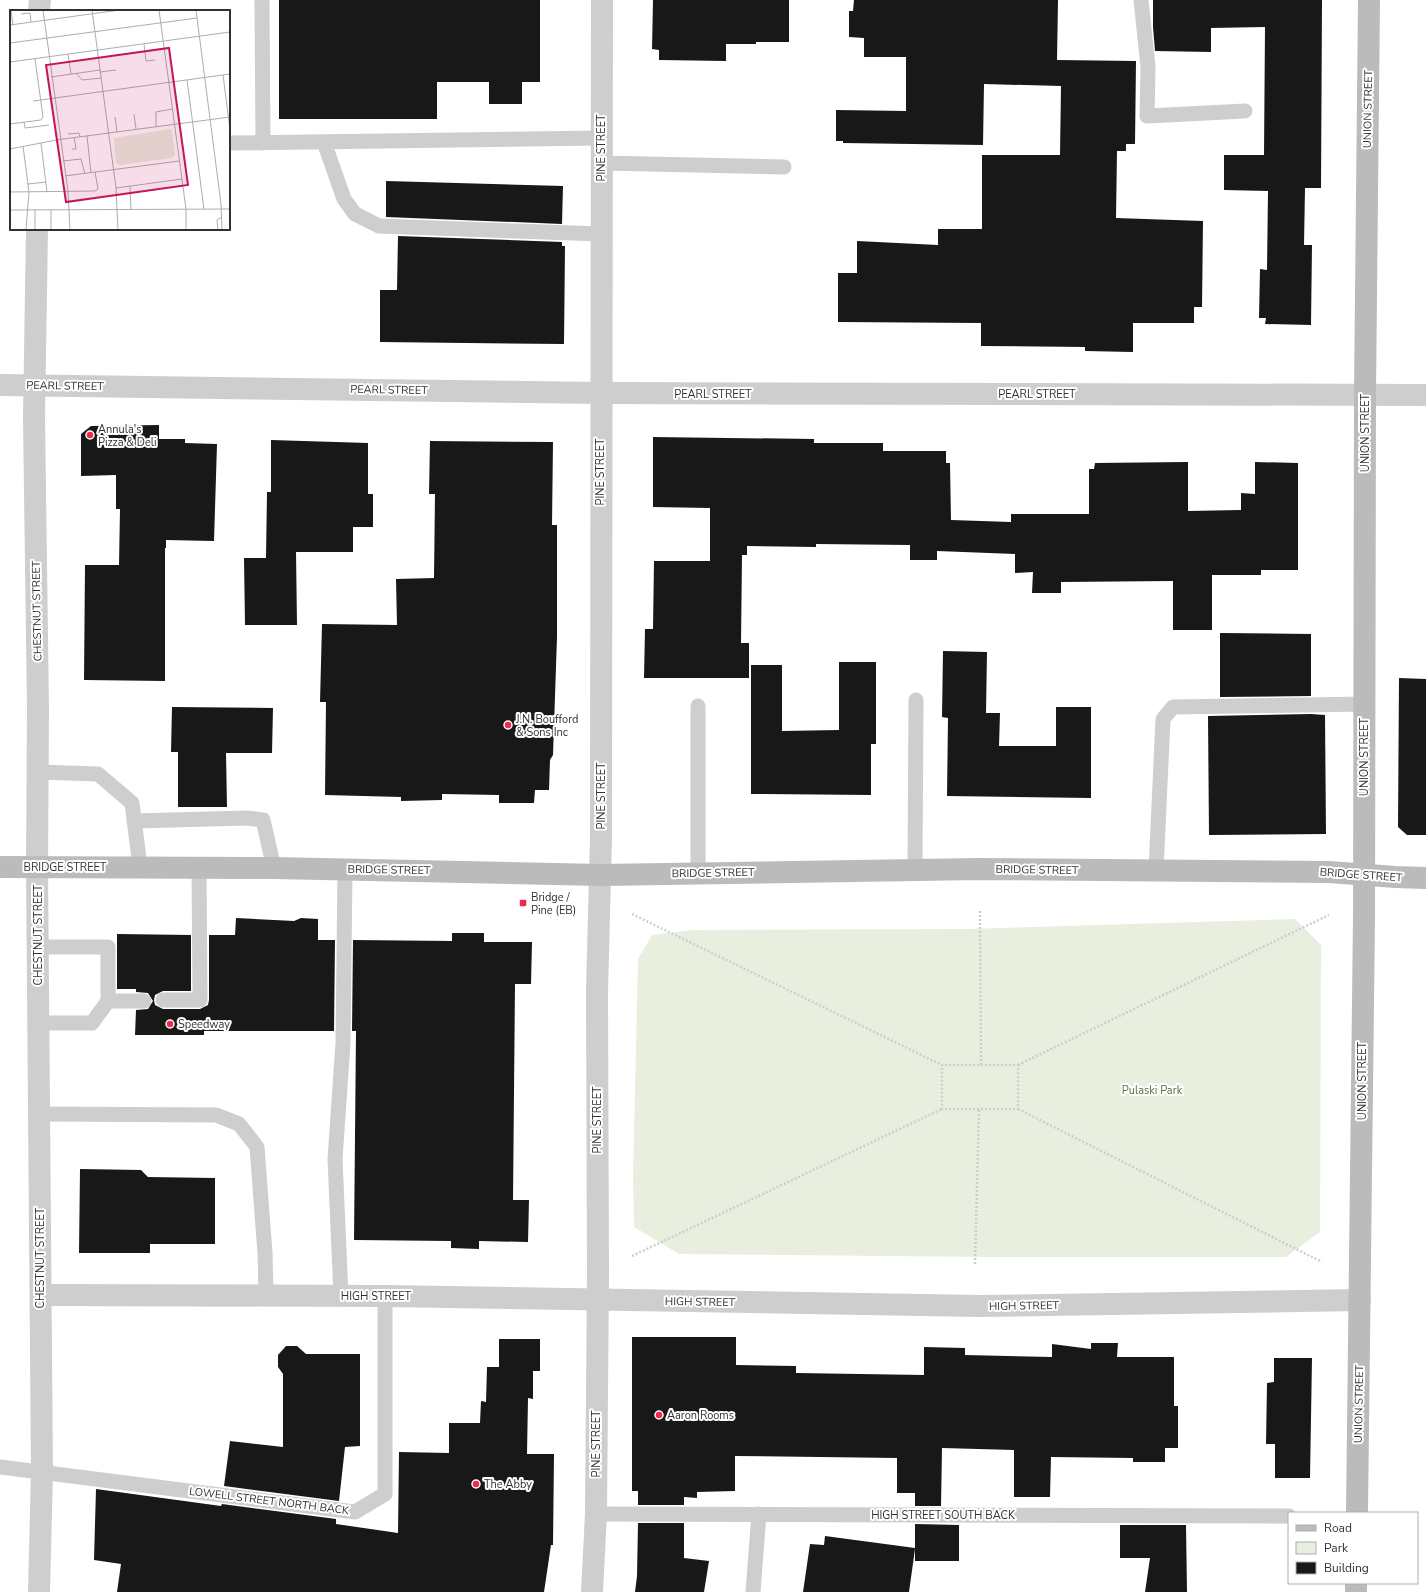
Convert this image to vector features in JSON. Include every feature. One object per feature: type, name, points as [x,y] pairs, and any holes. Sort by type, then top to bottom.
[{"type":"street","name":"PINE STREET","points":[[592,1592],[596,1514],[598,1300],[597,991],[600,875],[602,0]]},
{"type":"street","name":"UNION STREET","points":[[1357,1512],[1364,874],[1365,394],[1369,0]]},
{"type":"street","name":"CHESTNUT STREET","points":[[37,230],[35,385],[42,1472],[39,1592]]},
{"type":"street","name":"PEARL STREET","points":[[0,385],[601,393],[1426,395]]},
{"type":"street","name":"BRIDGE STREET","points":[[0,867],[274,868],[600,875],[915,870],[1329,872],[1426,878]]},
{"type":"street","name":"HIGH STREET","points":[[40,1295],[385,1296],[980,1306],[1360,1300]]},
{"type":"lane","points":[[262,0],[263,143]]},
{"type":"lane","points":[[1141,0],[1148,67],[1146,116],[1245,112]]},
{"type":"lane","points":[[230,143],[601,138]]},
{"type":"lane","points":[[324,142],[344,199],[355,214],[379,226],[601,234]]},
{"type":"lane","points":[[601,163],[784,167]]},
{"type":"lane","points":[[915,870],[916,700]]},
{"type":"lane","points":[[1156,871],[1163,719],[1173,707],[1364,704]]},
{"type":"lane","points":[[698,706],[698,873]]},
{"type":"lane","points":[[38,772],[98,774],[132,803],[140,867]]},
{"type":"lane","points":[[134,821],[248,818],[263,820],[274,868]]},
{"type":"lane","points":[[163,1000],[200,1000],[199,867]]},
{"type":"lane","points":[[341,1296],[334,1158],[343,1043],[345,870]]},
{"type":"lane","points":[[38,947],[108,947],[108,1001],[92,1023],[39,1023]]},
{"type":"lane","points":[[108,1001],[144,1001]]},
{"type":"lane","points":[[39,1114],[216,1115],[239,1124],[257,1147],[265,1253],[266,1296]]},
{"type":"lane","name":"LOWELL STREET NORTH BACK","points":[[0,1467],[355,1512],[385,1494],[385,1296]]},
{"type":"lane","name":"HIGH STREET SOUTH BACK","points":[[596,1514],[1288,1516]]},
{"type":"lane","points":[[753,1592],[759,1514]]},
{"type":"path","points":[[980,911],[981,1065]]},
{"type":"path","points":[[632,914],[942,1065],[1018,1064],[1329,915]]},
{"type":"path","points":[[1018,1064],[1018,1109]]},
{"type":"path","points":[[942,1065],[942,1109]]},
{"type":"path","points":[[632,1256],[942,1109],[1018,1109],[1322,1262]]},
{"type":"path","points":[[975,1264],[979,1109]]},
{"type":"green space","name":"Pulaski Park","points":[[1295,919],[1321,945],[1320,1232],[1286,1257],[986,1257],[679,1254],[634,1227],[633,1177],[638,959],[652,935],[693,930],[967,929]]},
{"type":"building","points":[[279,0],[540,0],[540,82],[522,82],[522,104],[489,104],[489,82],[437,82],[437,119],[279,119]]},
{"type":"building","points":[[653,0],[789,0],[789,42],[726,44],[726,61],[659,60],[659,50],[652,49]]},
{"type":"building","points":[[854,0],[1058,0],[1057,60],[1136,61],[1135,144],[1126,144],[1126,151],[1117,151],[1116,218],[1203,221],[1202,307],[1194,307],[1194,323],[1133,323],[1133,352],[1085,351],[1085,347],[981,346],[981,323],[838,322],[838,273],[857,273],[857,241],[938,245],[938,229],[982,229],[982,155],[1060,155],[1061,86],[984,84],[983,145],[843,143],[843,141],[836,141],[836,110],[906,111],[906,57],[864,57],[864,38],[849,37],[849,11],[853,11]]},
{"type":"building","points":[[1153,0],[1322,0],[1321,188],[1305,188],[1304,245],[1312,245],[1311,325],[1265,324],[1266,318],[1259,318],[1260,269],[1267,270],[1268,191],[1224,190],[1224,155],[1264,155],[1265,27],[1211,28],[1211,52],[1155,51]]},
{"type":"building","points":[[386,181],[563,186],[562,224],[386,217]]},
{"type":"building","points":[[398,236],[562,242],[562,246],[565,246],[564,344],[380,342],[380,290],[397,290]]},
{"type":"building","points":[[159,425],[159,439],[185,439],[185,443],[217,444],[214,541],[166,540],[165,681],[84,680],[85,565],[119,565],[120,509],[116,509],[116,475],[81,476],[81,434],[91,426]]},
{"type":"building","points":[[653,437],[814,439],[814,443],[883,443],[883,451],[946,451],[946,463],[950,463],[951,520],[1011,522],[1011,514],[1089,514],[1089,469],[1094,469],[1095,463],[1188,462],[1188,511],[1241,510],[1241,493],[1255,494],[1255,462],[1298,463],[1298,570],[1261,570],[1261,575],[1212,575],[1212,630],[1173,630],[1173,581],[1061,582],[1061,593],[1032,593],[1033,572],[1015,573],[1015,554],[937,551],[937,560],[910,560],[910,545],[816,544],[816,547],[747,546],[747,555],[742,555],[741,643],[749,643],[749,678],[644,678],[645,629],[653,629],[654,561],[710,561],[710,508],[653,507]]},
{"type":"building","points":[[271,440],[368,443],[368,494],[373,494],[373,527],[353,527],[353,552],[296,552],[297,625],[245,625],[244,558],[266,558],[267,492],[271,492]]},
{"type":"building","points":[[430,441],[553,442],[552,525],[557,525],[557,637],[553,755],[550,760],[549,790],[535,790],[534,803],[499,803],[499,795],[442,794],[442,800],[401,801],[401,797],[325,795],[326,702],[320,702],[322,624],[397,625],[396,579],[434,578],[435,494],[429,494]]},
{"type":"building","points":[[1220,633],[1311,634],[1311,696],[1220,697]]},
{"type":"building","points":[[943,651],[987,652],[986,713],[1000,713],[999,746],[1056,746],[1056,707],[1091,707],[1091,798],[947,796],[948,718],[942,717]]},
{"type":"building","points":[[839,662],[876,662],[876,744],[871,744],[871,795],[751,794],[751,665],[782,665],[782,731],[839,730]]},
{"type":"building","points":[[1399,678],[1426,679],[1426,835],[1407,835],[1398,827]]},
{"type":"building","points":[[172,707],[273,708],[272,753],[226,753],[227,807],[178,807],[178,752],[171,752]]},
{"type":"building","points":[[1325,715],[1326,834],[1209,835],[1208,716]]},
{"type":"building","points":[[236,918],[294,921],[301,918],[318,919],[318,940],[335,940],[334,1031],[204,1031],[204,1035],[135,1035],[136,1010],[148,1009],[153,1001],[148,993],[136,992],[136,989],[117,989],[117,934],[191,935],[191,991],[163,991],[155,995],[154,1000],[155,1005],[163,1009],[200,1009],[208,1005],[209,1000],[209,935],[235,935]]},
{"type":"building","points":[[452,933],[484,933],[484,942],[532,942],[531,984],[515,984],[513,1200],[529,1200],[528,1242],[479,1241],[479,1249],[451,1248],[451,1241],[354,1240],[356,1031],[352,1031],[353,940],[452,941]]},
{"type":"building","points":[[80,1169],[141,1170],[148,1177],[215,1178],[215,1244],[150,1244],[150,1253],[79,1253]]},
{"type":"building","points":[[632,1337],[736,1337],[736,1365],[796,1366],[796,1373],[924,1375],[924,1347],[965,1348],[965,1355],[1052,1357],[1052,1344],[1091,1349],[1091,1343],[1118,1343],[1117,1357],[1174,1357],[1174,1406],[1178,1406],[1178,1448],[1165,1448],[1165,1462],[1133,1462],[1133,1458],[1051,1457],[1050,1497],[1014,1497],[1014,1450],[942,1448],[941,1506],[915,1506],[915,1493],[897,1493],[897,1458],[735,1456],[735,1491],[697,1492],[697,1498],[684,1497],[684,1505],[638,1505],[638,1491],[632,1491]]},
{"type":"building","points":[[499,1339],[540,1339],[540,1371],[533,1371],[533,1399],[528,1398],[527,1454],[554,1454],[553,1545],[551,1545],[544,1592],[117,1592],[121,1564],[94,1560],[96,1489],[221,1506],[222,1504],[336,1519],[336,1524],[398,1533],[399,1452],[449,1453],[449,1423],[480,1423],[481,1401],[486,1402],[487,1367],[499,1367]]},
{"type":"building","points":[[286,1346],[297,1346],[306,1354],[360,1354],[360,1446],[345,1447],[339,1501],[224,1486],[230,1441],[283,1447],[283,1374],[278,1367],[278,1355]]},
{"type":"building","points":[[1274,1358],[1312,1358],[1310,1478],[1275,1478],[1275,1444],[1266,1444],[1267,1383],[1274,1382]]},
{"type":"building","points":[[638,1523],[684,1523],[684,1558],[709,1561],[704,1592],[635,1592],[637,1576]]},
{"type":"building","points":[[915,1524],[959,1525],[959,1561],[915,1561],[915,1549],[909,1592],[803,1592],[810,1544],[824,1545],[825,1536],[915,1548]]},
{"type":"building","points":[[1120,1525],[1186,1525],[1187,1592],[1145,1592],[1150,1558],[1120,1558]]},
{"type":"place","name":"Annula's Pizza & Deli","points":[[90,435]]},
{"type":"place","name":"J.N. Boufford & Sons Inc","points":[[508,725]]},
{"type":"place","name":"Bridge / Pine (EB)","points":[[523,903]]},
{"type":"place","name":"Speedway","points":[[170,1024]]},
{"type":"place","name":"Aaron Rooms","points":[[659,1415]]},
{"type":"place","name":"The Abby","points":[[476,1484]]}]
